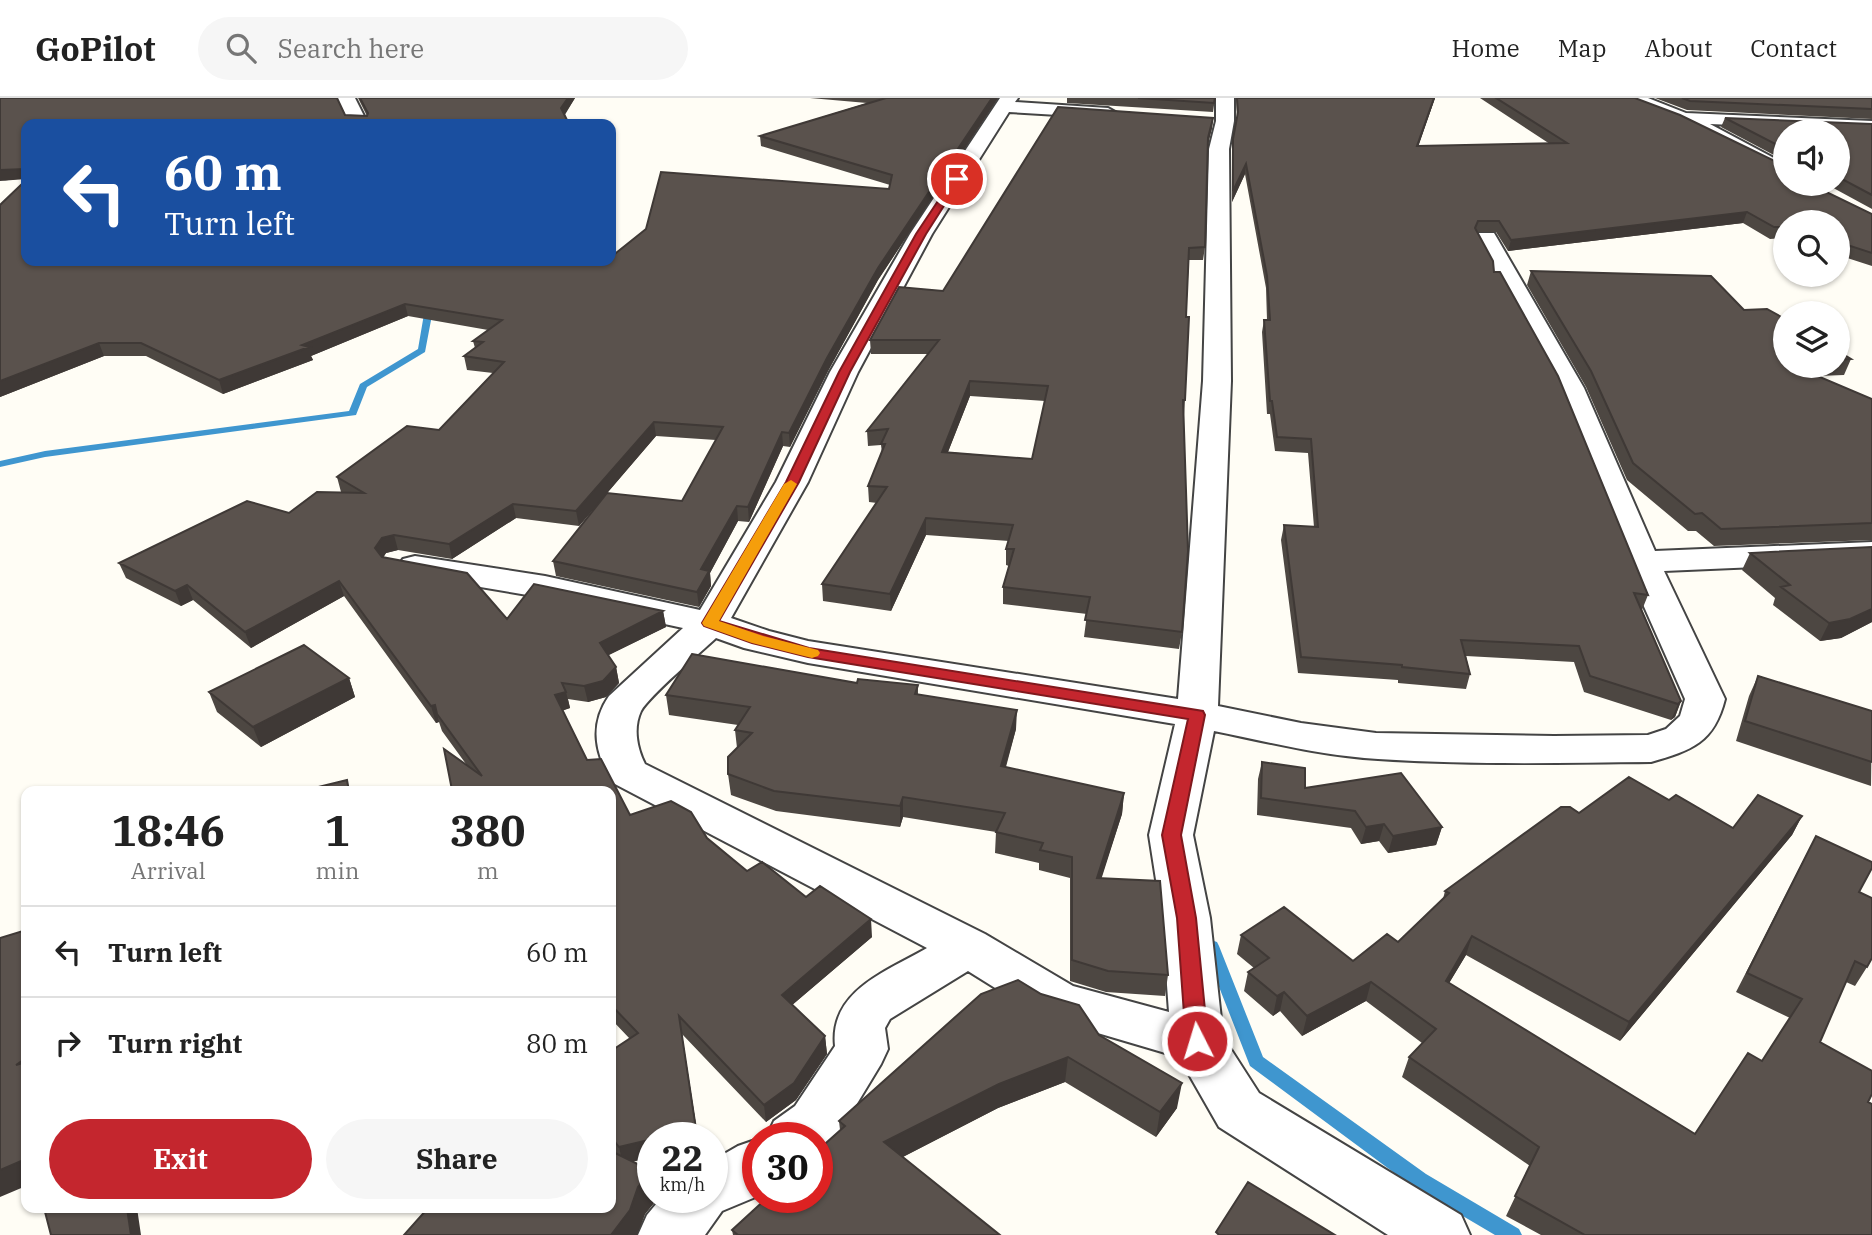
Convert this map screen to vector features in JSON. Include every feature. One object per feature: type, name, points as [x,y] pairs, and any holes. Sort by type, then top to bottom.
[{"type":"street","points":[[346,98],[356,119]]},
{"type":"street","points":[[1632,98],[1684,118],[1773,166]]},
{"type":"street","points":[[1128,115],[1006,102],[921,234],[844,372],[792,482],[710,623],[623,705],[616,727],[618,751],[628,774],[968,947],[1058,1002],[1197,1041]]},
{"type":"street","points":[[1221,113],[1217,380],[1197,715],[1171,835],[1186,918],[1197,1041],[1239,1110],[1440,1235]]},
{"type":"street","points":[[1684,118],[1872,126]]},
{"type":"street","points":[[399,563],[545,587],[710,623],[808,652],[1197,715],[1301,736],[1376,746],[1554,750],[1651,748],[1681,738],[1699,721],[1704,699],[1570,388],[1486,238]]},
{"type":"street","points":[[1643,562],[1872,552]]},
{"type":"street","points":[[816,1122],[862,1049],[859,1027],[872,1005],[968,947]]},
{"type":"street","points":[[668,1235],[686,1213]]},
{"type":"building","points":[[0,98],[337,98],[345,115],[367,116],[360,98],[568,98],[561,108],[566,119],[21,119],[21,169],[0,170]]},
{"type":"building","points":[[886,98],[992,98],[878,268],[827,358],[789,433],[782,432],[748,507],[737,506],[701,569],[709,571],[697,592],[553,561],[607,493],[682,501],[723,427],[654,422],[576,511],[513,504],[449,544],[394,535],[382,538],[375,548],[382,557],[467,573],[507,619],[534,584],[663,611],[600,643],[616,667],[603,681],[584,686],[562,683],[566,692],[555,695],[587,760],[601,759],[615,786],[451,786],[444,749],[482,776],[437,714],[435,705],[431,706],[339,581],[245,632],[187,585],[175,591],[119,563],[247,501],[289,513],[317,492],[364,493],[337,477],[407,426],[439,430],[504,362],[464,356],[483,342],[473,341],[502,320],[405,304],[302,345],[309,347],[219,380],[141,343],[99,343],[0,381],[0,205],[21,185],[21,266],[616,266],[616,253],[646,229],[661,172],[889,189],[892,175],[760,136]]},
{"type":"building","points":[[1138,98],[1215,98],[1214,103]]},
{"type":"building","points":[[1237,98],[1434,98],[1417,146],[1567,143],[1496,98],[1635,98],[1680,115],[1773,160],[1773,196],[1835,196],[1872,214],[1872,253],[1850,246],[1850,210],[1773,210],[1773,226],[1747,212],[1511,240],[1499,221],[1478,221],[1475,228],[1493,261],[1494,272],[1500,272],[1558,376],[1648,595],[1634,593],[1681,701],[1678,704],[1590,676],[1579,646],[1461,640],[1470,674],[1402,665],[1301,657],[1284,525],[1318,527],[1311,439],[1277,437],[1270,401],[1264,320],[1270,320],[1267,276],[1246,164],[1233,191],[1233,139],[1238,112]]},
{"type":"building","points":[[1682,98],[1872,98],[1872,109],[1690,101]]},
{"type":"building","points":[[1058,107],[1213,118],[1208,138],[1205,247],[1189,248],[1186,317],[1189,317],[1183,400],[1188,551],[1182,632],[1085,620],[1090,597],[1003,587],[1014,549],[1006,549],[1013,525],[926,518],[890,594],[822,584],[887,487],[868,486],[885,444],[881,444],[888,429],[867,431],[939,340],[870,340],[899,287],[943,291]],"holes":[[[970,381],[1048,386],[1032,459],[942,452]]]},
{"type":"building","points":[[1725,118],[1773,120],[1773,143]]},
{"type":"building","points":[[1850,123],[1872,124],[1872,195],[1850,183]]},
{"type":"building","points":[[1531,271],[1711,276],[1744,310],[1767,309],[1773,312],[1773,378],[1822,378],[1872,399],[1872,523],[1721,529],[1702,513],[1695,514],[1633,463],[1591,371]]},
{"type":"building","points":[[1872,547],[1872,609],[1850,619],[1829,623],[1781,587],[1790,585],[1750,553]]},
{"type":"building","points":[[304,645],[349,678],[253,727],[209,692]]},
{"type":"building","points":[[692,654],[857,683],[858,679],[918,685],[915,694],[1017,710],[1001,766],[1124,793],[1097,878],[1160,881],[1168,975],[1108,971],[1072,960],[1072,857],[1040,850],[1043,843],[996,832],[1005,813],[903,797],[900,806],[774,791],[728,774],[728,757],[752,733],[735,730],[750,707],[666,695]]},
{"type":"building","points":[[1758,676],[1872,711],[1872,762],[1745,721]]},
{"type":"building","points":[[1262,762],[1305,768],[1305,788],[1401,773],[1442,827],[1393,836],[1384,824],[1366,827],[1355,811],[1261,798]]},
{"type":"building","points":[[1629,777],[1669,800],[1676,795],[1733,828],[1758,795],[1802,816],[1629,1022],[1472,936],[1446,981],[1695,1134],[1748,1053],[1762,1061],[1802,999],[1747,973],[1816,836],[1872,862],[1872,868],[1859,892],[1872,898],[1872,958],[1867,967],[1855,961],[1820,1042],[1872,1071],[1872,1094],[1868,1102],[1872,1104],[1872,1235],[1585,1235],[1515,1196],[1539,1147],[1409,1057],[1436,1029],[1371,982],[1307,1016],[1284,992],[1277,996],[1248,972],[1269,958],[1241,935],[1284,907],[1353,961],[1387,934],[1398,942],[1449,893],[1445,891],[1561,807],[1570,807],[1579,813]]},
{"type":"building","points":[[347,780],[348,786],[322,786]]},
{"type":"building","points":[[616,788],[630,815],[671,801],[691,812],[707,838],[747,871],[762,862],[806,897],[820,886],[871,919],[782,995],[825,1036],[794,1083],[764,1105],[679,1016],[695,1122],[637,1122],[637,1143],[619,1147],[616,1143],[616,1048],[638,1033],[616,1010]]},
{"type":"building","points":[[21,932],[21,1062],[16,1065],[21,1064],[21,1161],[0,1170],[0,938]]},
{"type":"building","points":[[1018,980],[1041,994],[1079,1005],[1099,1035],[1182,1083],[1160,1112],[1068,1057],[999,1084],[884,1142],[1000,1235],[738,1235],[732,1230],[751,1213],[833,1213],[833,1137],[845,1126],[839,1121],[981,994]]},
{"type":"building","points":[[616,1153],[637,1164],[637,1190],[630,1210],[611,1235],[404,1235],[424,1213],[616,1213]]},
{"type":"building","points":[[1248,1182],[1335,1235],[1219,1235],[1216,1232]]},
{"type":"building","points":[[45,1213],[128,1213],[131,1235],[51,1235]]},
{"type":"waterway","points":[[0,464],[45,454],[353,413],[363,386],[422,350],[428,314],[435,309]]},
{"type":"waterway","points":[[1211,946],[1256,1061],[1419,1180],[1512,1235]]},
{"type":"slow traffic","points":[[791,484],[710,623],[812,653]]},
{"type":"route","points":[[957,179],[921,234],[844,372],[792,482],[710,623],[808,652],[905,670],[1197,715],[1171,835],[1186,918],[1197,1041]]}]
